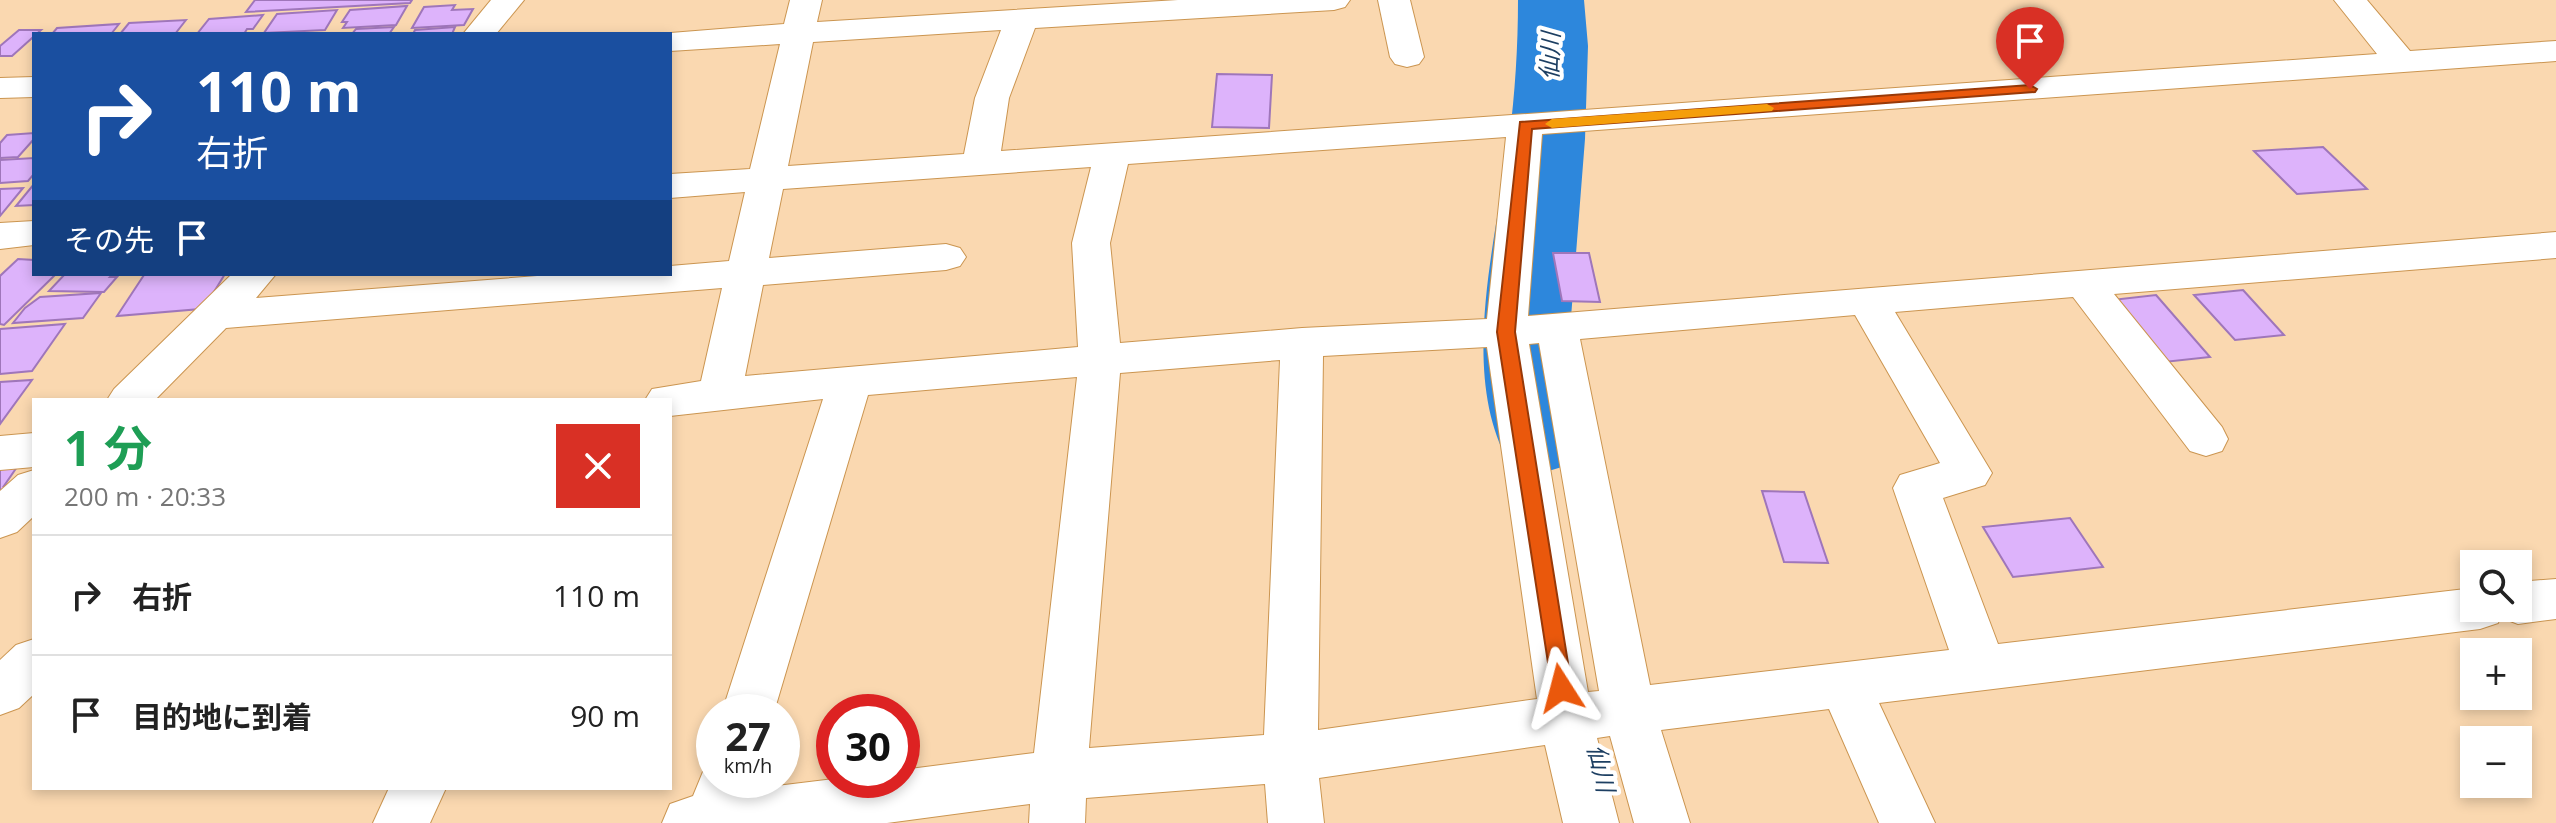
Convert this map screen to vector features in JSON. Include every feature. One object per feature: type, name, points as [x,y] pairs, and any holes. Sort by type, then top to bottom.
[{"type":"street","points":[[481,32],[508,0]]},
{"type":"street","points":[[672,41],[802,16],[1022,19],[1334,0]]},
{"type":"street","points":[[1394,0],[1407,57]]},
{"type":"street","points":[[2350,0],[2401,62]]},
{"type":"street","points":[[719,395],[802,16]]},
{"type":"street","points":[[980,165],[992,98],[1022,19]]},
{"type":"street","points":[[672,186],[2556,51]]},
{"type":"street","points":[[0,88],[32,87]]},
{"type":"street","points":[[1525,126],[1506,332],[1566,718],[1591,823]]},
{"type":"street","points":[[1058,799],[1100,362],[1091,243],[1112,155]]},
{"type":"street","points":[[0,236],[32,233]]},
{"type":"street","points":[[672,400],[851,381],[1302,343],[1506,332],[2556,245]]},
{"type":"street","points":[[218,315],[946,257]]},
{"type":"street","points":[[131,398],[254,276]]},
{"type":"street","points":[[2083,283],[2206,439]]},
{"type":"street","points":[[1867,300],[1969,473],[1916,488],[1981,668]]},
{"type":"street","points":[[1557,328],[1629,711],[1662,823]]},
{"type":"street","points":[[1296,823],[1290,758],[1302,343]]},
{"type":"street","points":[[754,694],[851,381]]},
{"type":"street","points":[[0,453],[32,450]]},
{"type":"street","points":[[0,519],[32,490]]},
{"type":"street","points":[[2532,602],[2556,599]]},
{"type":"street","points":[[710,808],[1058,799],[1290,758],[1566,718],[2460,610]]},
{"type":"street","points":[[0,692],[32,663]]},
{"type":"street","points":[[1845,685],[1907,823]]},
{"type":"street","points":[[401,823],[417,790]]},
{"type":"building","points":[[255,0],[412,0],[410,3],[246,12]]},
{"type":"building","points":[[455,5],[452,10],[473,9],[464,25],[412,28],[424,7]]},
{"type":"building","points":[[407,6],[396,25],[343,28],[347,22],[342,22],[350,10]]},
{"type":"building","points":[[337,10],[325,30],[265,32],[277,14]]},
{"type":"building","points":[[263,15],[253,29],[245,32],[199,32],[209,19]]},
{"type":"building","points":[[186,20],[177,32],[122,32],[129,23]]},
{"type":"building","points":[[119,24],[113,32],[54,32],[57,28]]},
{"type":"building","points":[[394,27],[390,32],[354,32],[356,29]]},
{"type":"building","points":[[455,27],[453,32],[415,30]]},
{"type":"building","points":[[19,30],[41,30],[32,32],[32,38],[12,56],[0,56],[0,46]]},
{"type":"building","points":[[1217,74],[1272,75],[1269,128],[1212,127]]},
{"type":"building","points":[[32,133],[32,141],[18,157],[0,158],[0,143],[7,135]]},
{"type":"building","points":[[2323,147],[2367,189],[2297,194],[2254,151]]},
{"type":"building","points":[[32,158],[32,176],[28,181],[0,183],[0,160]]},
{"type":"building","points":[[32,186],[32,205],[16,206]]},
{"type":"building","points":[[23,188],[0,216],[0,189]]},
{"type":"building","points":[[1553,253],[1589,253],[1600,302],[1562,301]]},
{"type":"building","points":[[18,259],[32,260],[32,276],[54,276],[4,325],[0,324],[0,276]]},
{"type":"building","points":[[63,276],[117,277],[104,292],[49,291]]},
{"type":"building","points":[[143,276],[224,276],[212,295],[212,308],[117,316]]},
{"type":"building","points":[[2243,290],[2284,335],[2235,340],[2194,295]]},
{"type":"building","points":[[101,293],[83,318],[13,323],[25,308],[40,297]]},
{"type":"building","points":[[2156,295],[2210,357],[2164,362],[2112,300]]},
{"type":"building","points":[[65,324],[32,371],[0,374],[0,329]]},
{"type":"building","points":[[32,380],[0,424],[0,382]]},
{"type":"building","points":[[17,467],[4,486],[16,484],[0,504],[0,469]]},
{"type":"building","points":[[1762,491],[1804,492],[1828,563],[1784,562]]},
{"type":"building","points":[[2070,518],[2103,567],[2013,577],[1983,527]]},
{"type":"waterway","name":"仙川","points":[[1542,438],[1525,343],[1547,139],[1553,46],[1551,0]]},
{"type":"slow traffic","points":[[1552,124],[1767,108]]},
{"type":"route","points":[[1561,688],[1506,332],[1525,126],[2030,89]]}]
